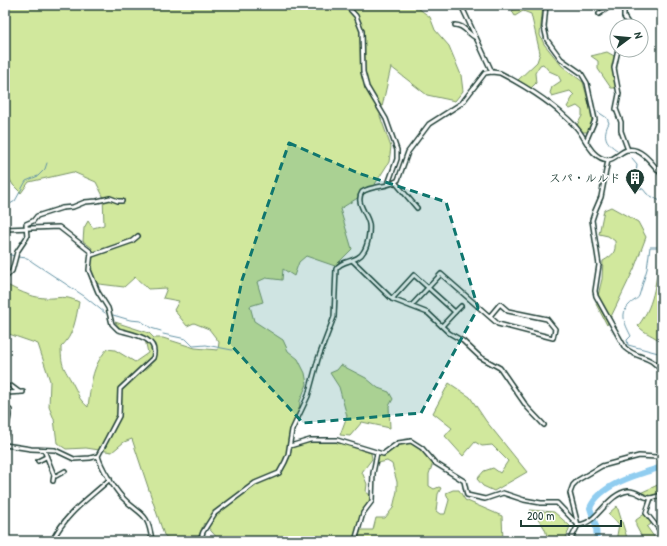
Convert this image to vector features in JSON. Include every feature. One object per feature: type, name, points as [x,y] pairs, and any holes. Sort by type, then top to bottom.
[{"type":"street","points":[[346,5],[356,16],[362,31],[363,72],[367,87],[386,119],[397,150],[397,159],[388,184]]},
{"type":"street","points":[[461,5],[492,72]]},
{"type":"street","points":[[546,5],[544,27],[547,40],[560,59],[581,73],[587,83],[595,120],[586,141]]},
{"type":"street","points":[[599,14],[612,5]]},
{"type":"street","points":[[619,5],[624,7],[642,5]]},
{"type":"street","points":[[624,7],[625,18]]},
{"type":"street","points":[[455,25],[462,26],[470,35],[476,38]]},
{"type":"street","points":[[616,58],[614,68],[619,94],[616,109],[621,122],[621,131],[628,150]]},
{"type":"street","points":[[200,541],[203,532],[215,513],[255,483],[279,474],[288,456],[292,430],[308,396],[318,359],[334,317],[336,269],[340,265],[353,261],[364,251],[369,227],[360,204],[360,196],[366,189],[395,182],[402,170],[408,152],[429,124],[459,106],[485,73],[492,72],[505,75],[546,101],[576,127],[598,157],[608,160],[628,150],[634,150],[644,156],[662,175]]},
{"type":"street","points":[[608,160],[602,196],[592,220],[599,265],[595,291],[596,296],[626,348],[631,353],[654,361],[662,372]]},
{"type":"street","points":[[395,182],[417,208]]},
{"type":"street","points":[[5,278],[12,270],[17,252],[27,237],[26,224],[38,216],[62,208],[110,198],[122,201]]},
{"type":"street","points":[[5,229],[59,227],[86,247],[92,255],[89,270],[96,288],[108,308],[112,324],[118,330],[140,336],[148,341],[152,346],[154,354],[151,360],[120,389],[119,416],[98,456]]},
{"type":"street","points":[[92,255],[132,241],[138,236]]},
{"type":"street","points":[[353,261],[392,298],[428,313],[449,334],[462,340],[480,357],[500,368],[527,407],[544,425]]},
{"type":"street","points":[[411,306],[441,274],[498,324],[553,338],[555,329],[546,319],[508,311],[500,304],[490,316]]},
{"type":"street","points":[[392,298],[414,275],[455,312]]},
{"type":"street","points":[[442,326],[461,306]]},
{"type":"street","points":[[5,398],[7,394],[21,392],[11,386]]},
{"type":"street","points":[[5,407],[10,410],[5,438]]},
{"type":"street","points":[[290,446],[310,440],[337,440],[377,453],[386,453],[398,442],[411,441],[422,448],[435,463],[464,480],[467,495],[485,499],[503,493],[524,500],[541,503],[557,503],[563,507],[573,522],[578,525],[587,523],[613,498],[628,491],[647,499],[662,495]]},
{"type":"street","points":[[5,445],[55,450],[74,459],[98,456]]},
{"type":"street","points":[[44,450],[54,475],[53,481]]},
{"type":"street","points":[[355,541],[363,513],[372,501],[373,473],[377,453]]},
{"type":"street","points":[[98,456],[121,496],[146,517],[150,527],[152,541]]},
{"type":"street","points":[[570,541],[578,525],[570,493],[573,485],[578,480],[602,466],[639,456],[662,456]]},
{"type":"street","points":[[38,461],[46,457]]},
{"type":"street","points":[[54,475],[56,476],[65,471]]},
{"type":"street","points":[[52,541],[60,525],[76,508],[110,479]]},
{"type":"street","points":[[651,498],[646,513],[662,533]]},
{"type":"street","points":[[5,540],[10,541]]},
{"type":"highlighted area","points":[[289,143],[358,173],[446,202],[478,308],[421,413],[303,423],[229,343],[242,280]]},
{"type":"green space","points":[[5,5],[414,5],[430,17],[435,30],[449,46],[461,75],[463,91],[455,101],[427,95],[391,67],[380,116],[391,147],[389,162],[372,189],[340,209],[352,249],[335,266],[306,256],[299,262],[294,276],[283,269],[282,280],[266,278],[257,282],[263,302],[250,306],[254,321],[283,340],[288,351],[298,359],[305,373],[307,384],[300,401],[299,412],[290,430],[289,447],[322,441],[340,443],[371,453],[372,459],[362,472],[367,484],[366,492],[370,495],[371,500],[361,513],[354,541],[220,541],[204,523],[197,541],[171,541],[164,535],[132,439],[124,442],[112,452],[86,448],[66,449],[57,443],[54,419],[49,407],[50,381],[38,344],[6,333],[5,370],[5,284],[34,296],[44,298],[65,297],[79,302],[72,332],[61,347],[61,354],[64,368],[80,399],[88,407],[91,384],[95,370],[107,349],[115,350],[135,362],[148,353],[145,339],[124,333],[115,322],[149,333],[154,338],[163,338],[195,348],[218,350],[219,342],[209,329],[194,323],[187,326],[174,310],[179,301],[163,298],[167,288],[148,289],[135,277],[124,287],[91,283],[88,265],[92,248],[83,241],[84,228],[88,221],[93,228],[104,225],[103,196],[96,182],[73,172],[29,182],[21,193],[13,185],[5,171]]},
{"type":"green space","points":[[523,5],[543,5],[540,35],[544,44],[562,66],[583,82],[591,111],[592,126],[589,132],[583,132],[577,125],[582,116],[582,110],[577,106],[570,109],[567,107],[574,95],[570,91],[552,96],[550,93],[552,87],[561,81],[558,75],[549,71],[543,64],[540,65],[535,73],[536,83],[531,88],[518,80],[537,62],[540,53],[531,14],[523,11],[515,16],[512,11]]},
{"type":"green space","points":[[607,52],[609,53],[609,58],[616,58],[616,88],[611,88],[598,69],[598,61],[591,56]]},
{"type":"green space","points":[[611,207],[638,222],[646,237],[634,269],[607,325],[596,304],[602,279],[603,261],[611,255],[615,248],[615,241],[608,236],[599,234],[604,210]]},
{"type":"green space","points":[[662,252],[662,343],[638,326],[649,308],[652,299]]},
{"type":"green space","points":[[341,365],[366,378],[378,388],[389,392],[393,399],[389,406],[390,428],[362,422],[350,436],[340,435],[347,416],[339,387],[330,373],[337,370]]},
{"type":"green space","points":[[449,383],[470,397],[486,421],[527,472],[494,491],[483,486],[477,479],[484,471],[493,468],[500,473],[508,461],[492,445],[482,446],[475,442],[463,456],[445,436],[452,428],[433,413]]},
{"type":"green space","points":[[408,442],[419,448],[433,463],[429,474],[429,486],[434,489],[439,487],[441,488],[438,494],[436,511],[440,514],[445,514],[449,500],[446,493],[453,490],[459,490],[465,500],[502,516],[503,541],[357,541],[361,530],[373,530],[376,518],[385,518],[393,508],[397,491],[397,482],[392,464],[387,461],[376,462],[378,456],[386,455],[398,444]]},
{"type":"green space","points":[[662,483],[662,499],[652,500],[638,494]]},
{"type":"green space","points":[[617,506],[628,541],[616,541],[619,524],[608,514]]},
{"type":"green space","points":[[530,510],[554,512],[570,526],[565,541],[547,541],[544,528]]},
{"type":"green space","points":[[646,513],[651,524],[647,527],[657,541],[644,541],[636,526],[636,520]]},
{"type":"waterway","points":[[598,112],[607,118],[609,123],[606,132],[606,139],[610,145],[617,150]]},
{"type":"waterway","points":[[632,158],[637,164],[635,185],[638,188],[643,189],[647,194],[662,202]]},
{"type":"waterway","points":[[5,207],[15,201],[26,181],[38,176],[45,169],[47,163]]},
{"type":"waterway","points":[[662,244],[657,247],[650,247],[647,269],[639,296],[624,312],[624,320],[631,336],[627,340],[628,345],[662,354]]},
{"type":"waterway","points":[[5,253],[14,256]]},
{"type":"waterway","points":[[18,257],[27,258],[84,296],[105,313]]},
{"type":"waterway","points":[[113,315],[130,320],[141,321],[151,328],[161,331]]},
{"type":"waterway","points":[[163,334],[186,339],[193,346],[206,345],[232,350]]},
{"type":"waterway","points":[[597,541],[596,526],[590,508],[602,492],[621,481],[662,467]]},
{"type":"place","name":"スパ・ルルド","points":[[635,195]]}]
